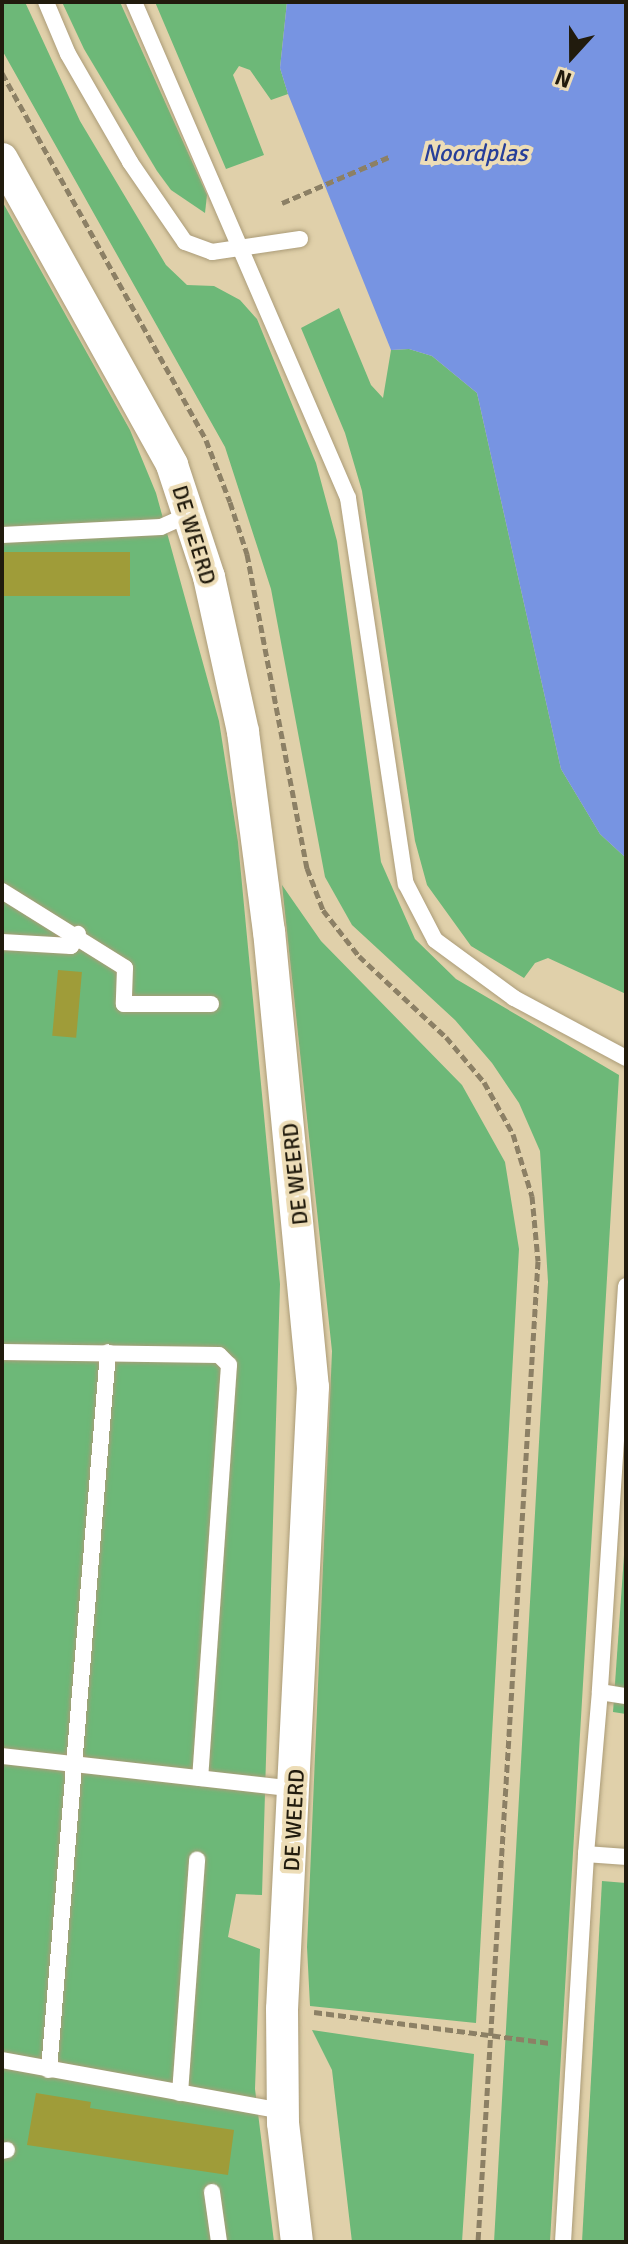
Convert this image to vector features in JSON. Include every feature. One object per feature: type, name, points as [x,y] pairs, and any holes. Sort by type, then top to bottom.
[{"type":"street","name":"DE WEERD","points":[[2,159],[172,465],[190,514],[243,732],[301,1235],[313,1387],[296,1789],[282,2009],[283,2111],[297,2242]]},
{"type":"lane","points":[[46,2],[68,54],[130,162],[185,242],[212,252],[300,239]]},
{"type":"lane","points":[[134,2],[348,498],[406,884],[435,940],[514,998],[626,1058]]},
{"type":"lane","points":[[2,535],[161,527],[190,514]]},
{"type":"lane","points":[[2,891],[78,934],[125,968],[124,1004],[211,1004]]},
{"type":"lane","points":[[2,942],[71,946],[78,934]]},
{"type":"lane","points":[[563,2242],[586,1854],[600,1692],[626,1286]]},
{"type":"lane","points":[[2,1352],[219,1355],[229,1365],[200,1778]]},
{"type":"lane","points":[[49,2070],[108,1352]]},
{"type":"lane","points":[[600,1692],[626,1696]]},
{"type":"lane","points":[[2,1756],[296,1789]]},
{"type":"lane","points":[[586,1854],[626,1857]]},
{"type":"lane","points":[[180,2093],[197,1860]]},
{"type":"lane","points":[[2,2060],[283,2111]]},
{"type":"lane","points":[[212,2192],[219,2242]]},
{"type":"path","points":[[2,73],[206,440],[230,502],[247,554],[307,868],[323,910],[359,956],[446,1037],[484,1082],[513,1134],[532,1196],[538,1261],[478,2242]]},
{"type":"path","points":[[282,203],[389,157]]},
{"type":"path","points":[[282,2009],[575,2046]]},
{"type":"green space","points":[[2,2],[25,2],[80,121],[166,265],[187,285],[214,286],[240,300],[257,319],[316,463],[337,541],[381,862],[415,939],[456,979],[619,1075],[550,2242],[494,2242],[548,1282],[540,1151],[519,1103],[492,1063],[455,1020],[352,925],[325,877],[271,589],[225,447],[2,50]]},
{"type":"green space","points":[[62,2],[120,2],[207,195],[205,213],[171,190],[157,171],[84,49]]},
{"type":"green space","points":[[155,2],[287,2],[280,68],[288,94],[271,100],[250,70],[239,66],[233,75],[264,155],[226,169]]},
{"type":"green space","points":[[2,201],[130,430],[156,493],[219,721],[238,842],[280,1284],[262,1895],[236,1894],[228,1937],[260,1949],[255,2089],[274,2242],[2,2242]]},
{"type":"green space","points":[[339,308],[371,385],[383,398],[391,350],[409,349],[432,356],[477,393],[561,769],[600,834],[626,858],[626,994],[548,958],[535,963],[524,978],[471,946],[427,885],[415,841],[362,491],[345,433],[301,328]]},
{"type":"green space","points":[[282,885],[321,941],[462,1085],[505,1162],[519,1249],[476,2023],[310,2006],[307,1947],[332,1351]]},
{"type":"green space","points":[[626,1527],[626,1714],[613,1712]]},
{"type":"green space","points":[[602,1881],[626,1883],[626,2242],[582,2242]]},
{"type":"green space","points":[[312,2030],[474,2054],[462,2242],[352,2242],[332,2070]]},
{"type":"water","name":"Noordplas","points":[[287,2],[626,2],[626,858],[600,834],[561,769],[477,393],[432,356],[409,349],[391,350],[288,94],[280,68]]},
{"type":"building","points":[[2,552],[130,552],[130,596],[2,596]]},
{"type":"building","points":[[58,970],[82,972],[76,1038],[52,1036]]},
{"type":"building","points":[[36,2093],[91,2102],[90,2108],[234,2130],[228,2175],[27,2145]]}]
